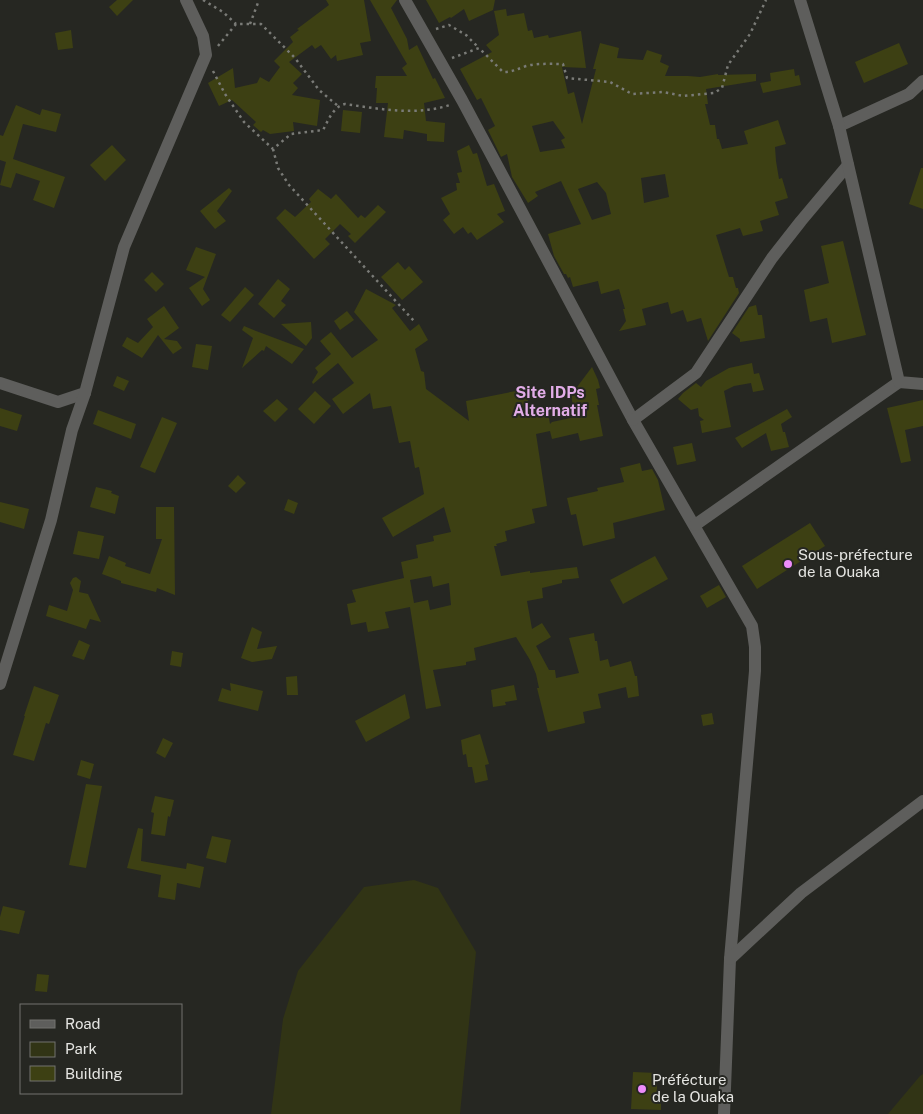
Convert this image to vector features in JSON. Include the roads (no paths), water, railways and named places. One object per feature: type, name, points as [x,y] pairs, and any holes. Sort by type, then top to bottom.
[{"type":"street","points":[[0,684],[49,529],[72,430],[85,393],[124,247],[206,55],[203,36],[186,0]]},
{"type":"street","points":[[406,0],[462,100],[633,420],[752,626],[755,647],[755,671],[730,959],[724,1114]]},
{"type":"street","points":[[800,0],[839,126],[899,382]]},
{"type":"street","points":[[839,126],[909,94],[923,82]]},
{"type":"street","points":[[633,420],[696,373],[772,258],[800,221],[848,166]]},
{"type":"street","points":[[695,525],[899,382],[923,384]]},
{"type":"street","points":[[0,383],[58,402],[85,393]]},
{"type":"street","points":[[730,959],[801,893],[923,801]]},
{"type":"place","name":"Sous-préfecture de la Ouaka","points":[[788,564]]},
{"type":"place","name":"Préfécture de la Ouaka","points":[[642,1089]]},
{"type":"district","name":"Site IDPs Alternatif","points":[[550,401]]}]
